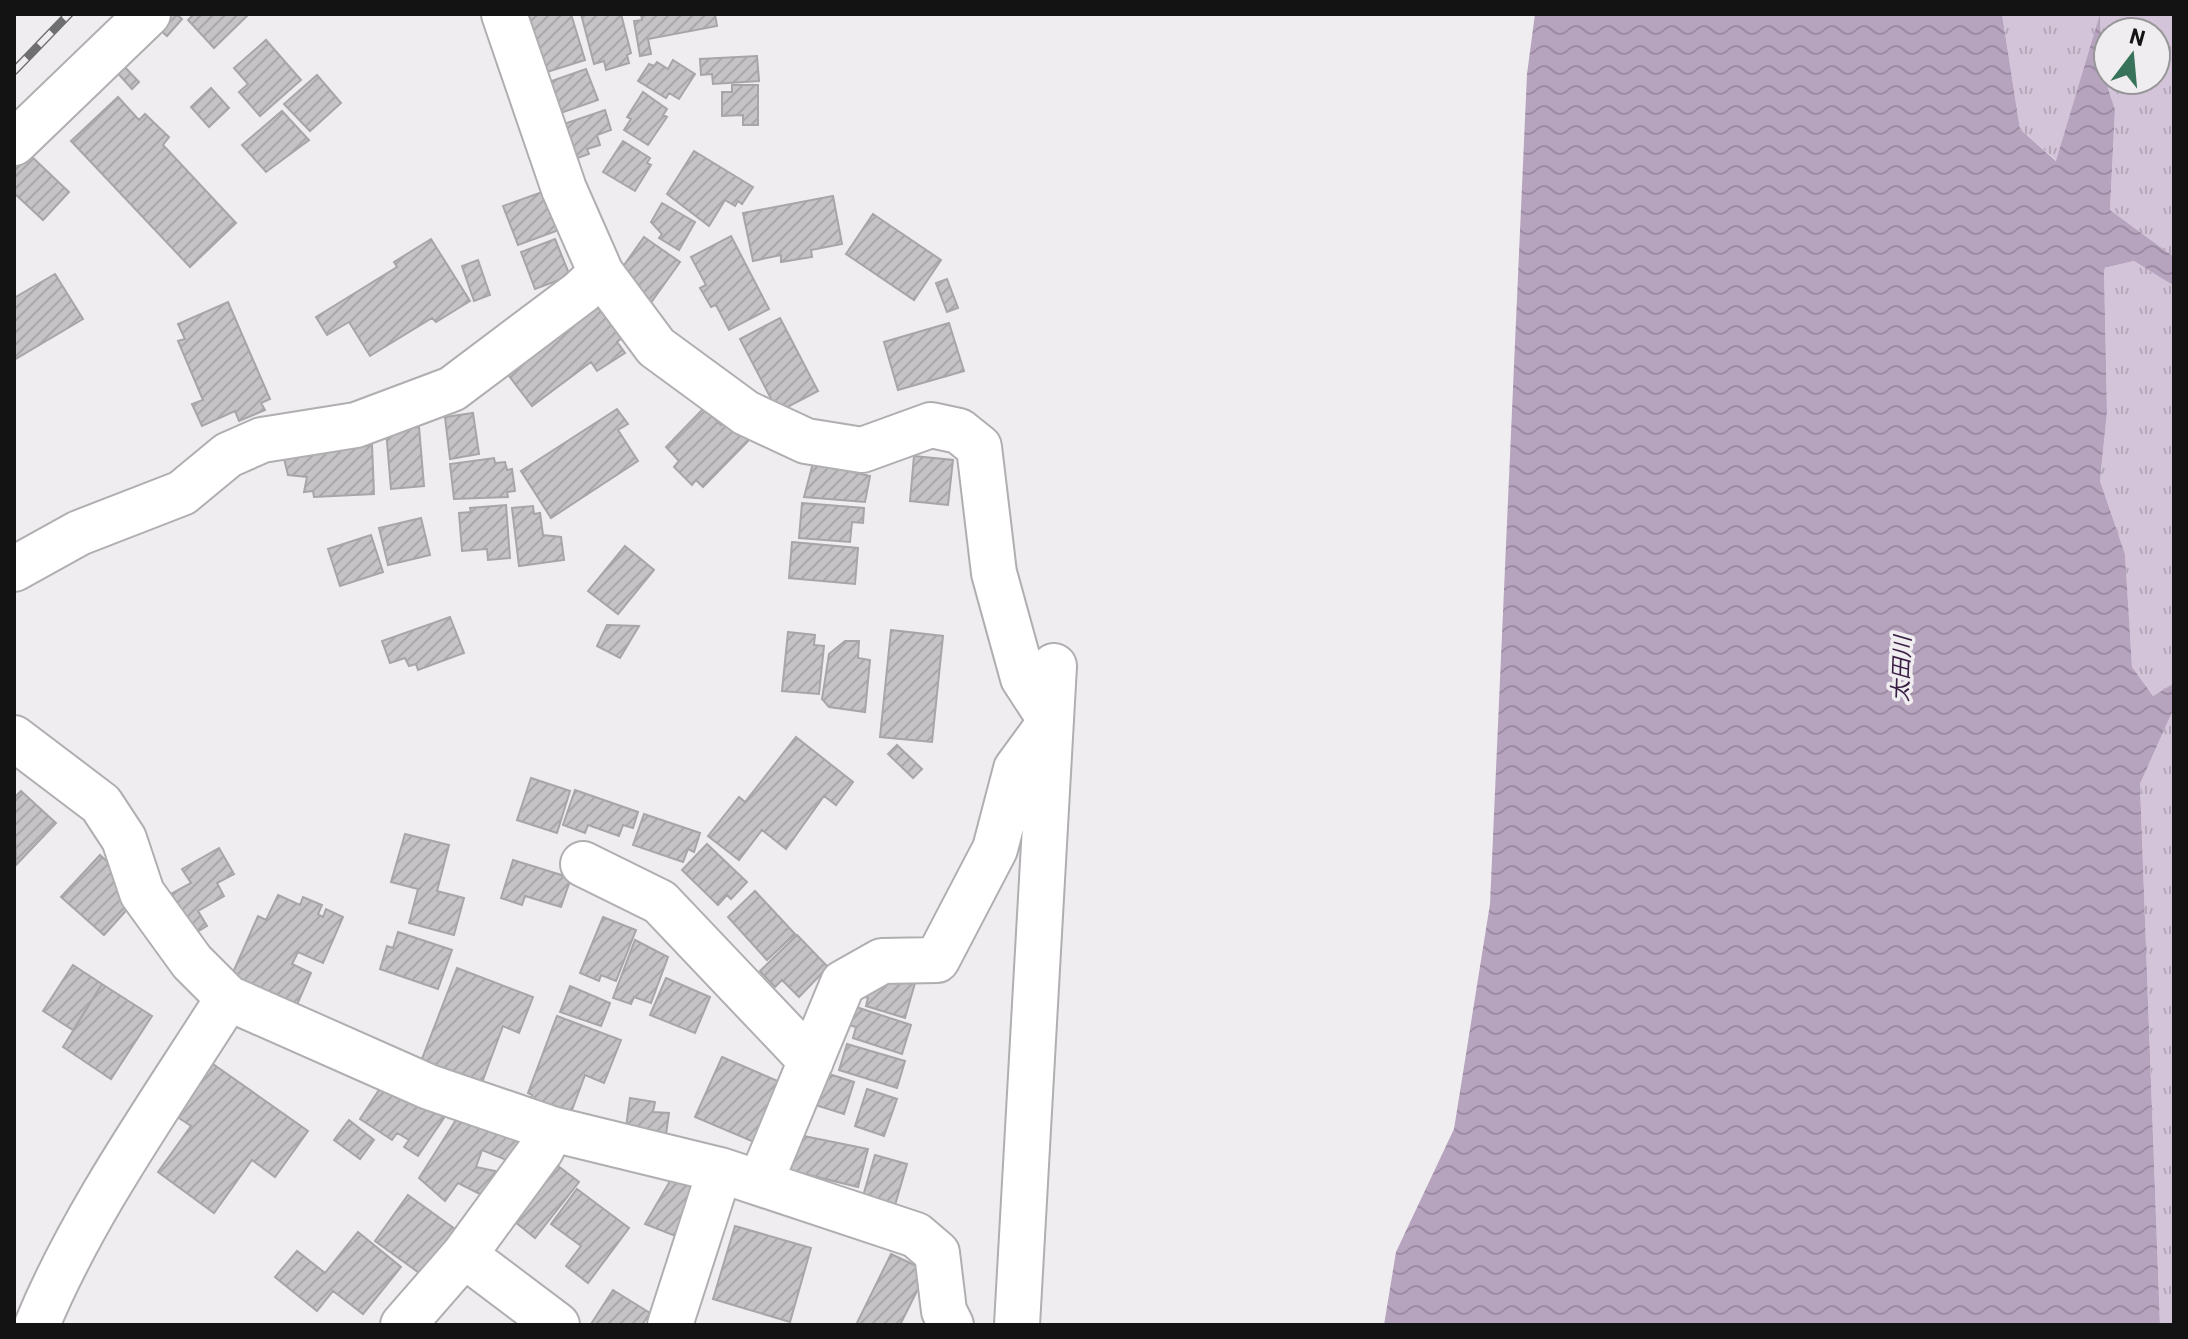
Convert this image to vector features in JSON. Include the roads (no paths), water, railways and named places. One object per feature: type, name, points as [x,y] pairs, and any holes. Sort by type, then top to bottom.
[{"type":"street","points":[[14,143],[148,14]]},
{"type":"street","points":[[504,14],[564,189],[601,273],[656,347],[746,413],[806,441],[862,450],[931,425],[959,431],[979,447],[994,573],[1023,678],[1051,721]]},
{"type":"street","points":[[14,569],[79,533],[182,493],[228,455],[262,440],[356,425],[452,389],[581,292],[601,273]]},
{"type":"street","points":[[1017,1325],[1054,666]]},
{"type":"street","points":[[670,1325],[740,1177],[811,1061],[843,983],[882,961],[937,960],[995,849],[1016,769],[1051,721]]},
{"type":"street","points":[[14,738],[101,804],[124,839],[142,893],[192,962],[228,998],[429,1087],[552,1129],[740,1177],[916,1235],[937,1253],[944,1311],[951,1325]]},
{"type":"street","points":[[583,864],[660,902],[811,1061]]},
{"type":"street","points":[[37,1325],[49,1296],[125,1162],[228,998]]},
{"type":"street","points":[[403,1325],[464,1255],[541,1150],[552,1129]]},
{"type":"street","points":[[464,1255],[557,1325]]},
{"type":"water","name":"太田川","points":[[1535,14],[2002,14],[2020,129],[2056,161],[2092,41],[2092,96],[2110,96],[2115,110],[2110,210],[2174,257],[2174,286],[2134,261],[2104,268],[2107,412],[2100,481],[2125,554],[2132,667],[2153,696],[2174,683],[2174,708],[2140,784],[2160,1325],[1384,1325],[1396,1252],[1454,1129],[1490,904],[1527,74]]},
{"type":"railway","points":[[14,71],[69,14]]}]
